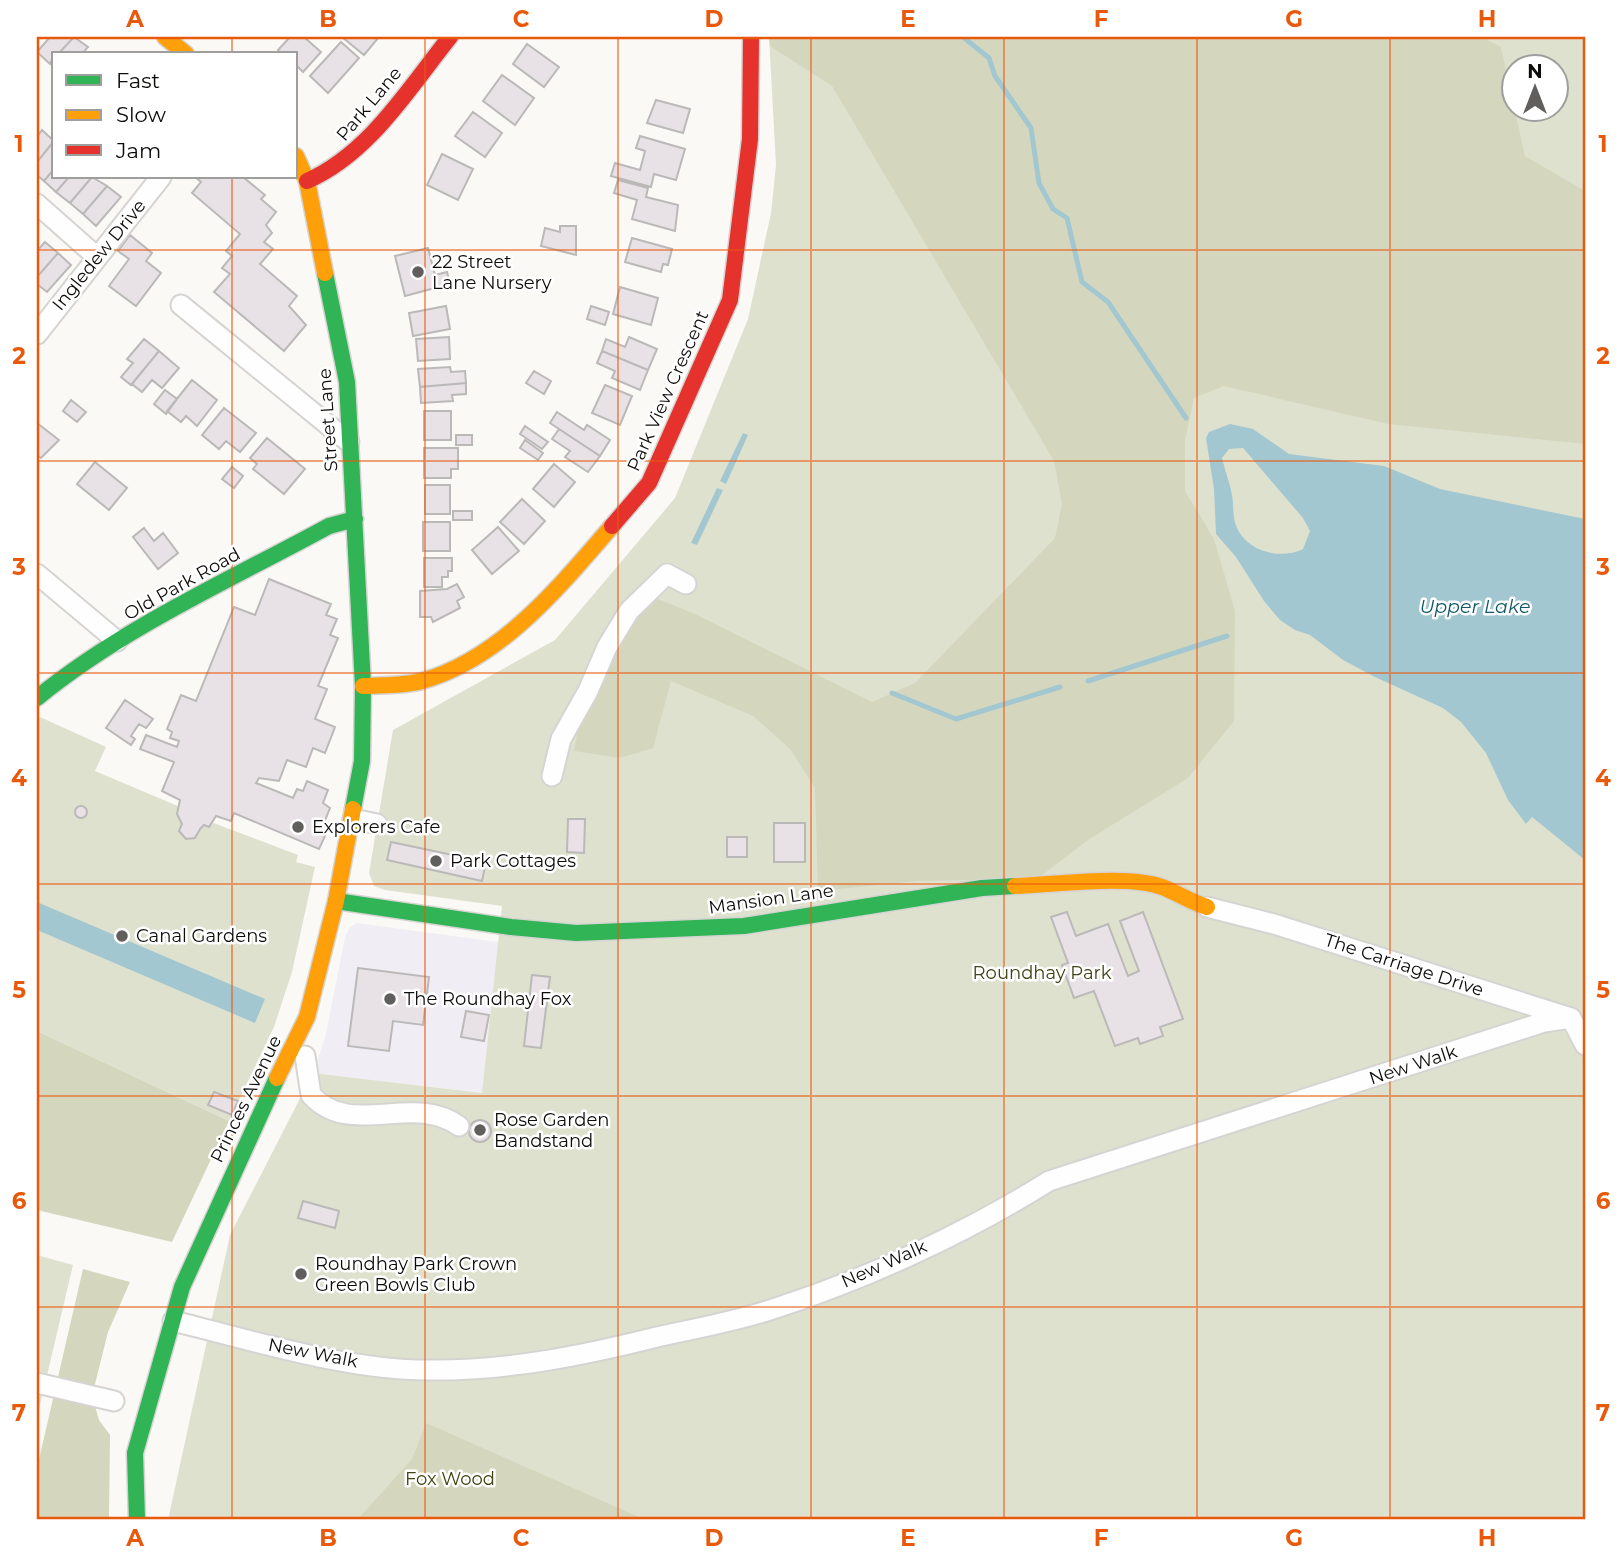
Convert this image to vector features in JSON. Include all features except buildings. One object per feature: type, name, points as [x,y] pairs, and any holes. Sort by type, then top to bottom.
[{"type":"street","points":[[165,37],[184,52]]},
{"type":"street","name":"Park Lane","points":[[307,181],[324,176],[352,155],[450,37]]},
{"type":"street","name":"Park View Crescent","points":[[363,686],[420,682],[460,667],[501,638],[564,581],[649,483],[701,371],[730,300],[750,139],[751,37]]},
{"type":"street","name":"Street Lane","points":[[298,161],[307,181],[347,382],[363,686]]},
{"type":"street","name":"Ingledew Drive","points":[[37,334],[160,178]]},
{"type":"street","points":[[37,204],[97,257]]},
{"type":"street","points":[[181,305],[349,442]]},
{"type":"street","name":"Old Park Road","points":[[37,698],[80,663],[117,641],[328,526],[355,519]]},
{"type":"street","points":[[37,574],[117,641]]},
{"type":"street","points":[[552,776],[561,738],[588,691],[617,629],[640,599],[667,574],[686,584]]},
{"type":"street","name":"Princes Avenue","points":[[137,1520],[135,1453],[193,1259],[307,1017],[353,819],[362,761],[363,686]]},
{"type":"street","points":[[353,819],[377,824]]},
{"type":"street","name":"Mansion Lane","points":[[336,901],[511,928],[576,933],[744,926],[982,888],[1089,883],[1136,882],[1162,887],[1189,902],[1208,906]]},
{"type":"street","name":"The Carriage Drive","points":[[1208,906],[1274,924],[1571,1018]]},
{"type":"street","points":[[1571,1018],[1585,1045]]},
{"type":"street","name":"New Walk","points":[[173,1321],[242,1339],[388,1367],[427,1370],[555,1361],[774,1309],[848,1281],[989,1219],[1049,1181],[1544,1022],[1571,1018]]},
{"type":"street","points":[[305,1056],[310,1095],[332,1112],[351,1117],[414,1111],[448,1118],[459,1126]]},
{"type":"street","points":[[37,1383],[114,1401]]},
{"type":"shaded area","points":[[357,923],[490,941],[576,949],[482,1093],[313,1073],[325,1038],[345,937],[350,927]]},
{"type":"green space","name":"Roundhay Park","points":[[769,37],[1585,37],[1585,1520],[168,1520],[230,1235],[313,1073],[482,1093],[502,906],[385,890],[374,886],[369,873],[393,730],[555,640],[675,498],[748,319],[771,213],[776,165]]},
{"type":"green space","points":[[769,37],[1482,37],[1501,47],[1502,52],[1500,122],[1518,122],[1525,156],[1585,191],[1585,444],[1388,424],[1224,386],[1194,398],[1185,440],[1185,491],[1214,539],[1235,611],[1234,721],[1188,778],[1088,840],[1037,879],[918,881],[818,891],[815,788],[790,749],[753,716],[671,681],[653,748],[620,758],[574,751],[590,666],[643,593],[695,614],[872,702],[915,683],[1055,538],[1062,504],[1054,461],[832,86],[770,46]]},
{"type":"green space","name":"Canal Gardens","points":[[40,717],[106,747],[95,771],[180,807],[177,814],[182,824],[179,831],[185,839],[195,838],[200,829],[211,822],[298,855],[296,862],[315,867],[292,972],[274,1027],[229,1121],[37,1031],[37,721]]},
{"type":"green space","points":[[37,1031],[229,1121],[172,1242],[37,1210]]},
{"type":"green space","points":[[37,1255],[73,1265],[37,1418]]},
{"type":"green space","points":[[83,1269],[130,1282],[108,1332],[92,1396],[99,1420],[110,1435],[109,1520],[37,1520],[37,1468]]},
{"type":"green space","name":"Fox Wood","points":[[426,1423],[646,1520],[357,1520],[412,1459]]},
{"type":"water","name":"Upper Lake","points":[[1230,424],[1253,429],[1289,454],[1384,466],[1440,489],[1585,519],[1585,860],[1532,817],[1526,824],[1508,800],[1486,753],[1461,722],[1443,708],[1343,660],[1310,635],[1295,630],[1280,620],[1264,601],[1236,557],[1216,534],[1214,489],[1206,438],[1209,432]],"holes":[[[1243,448],[1303,518],[1310,531],[1303,549],[1275,554],[1249,543],[1234,520],[1231,490],[1222,458],[1229,449]]]},
{"type":"water","points":[[743,433],[748,435],[726,484],[720,481]]},
{"type":"water","points":[[717,488],[723,490],[697,545],[691,543]]},
{"type":"water","points":[[37,902],[265,999],[255,1023],[37,930]]},
{"type":"waterway","points":[[963,37],[989,58],[995,76],[1031,128],[1039,183],[1053,209],[1067,218],[1082,282],[1108,302],[1186,418]]},
{"type":"waterway","points":[[1088,681],[1227,636]]},
{"type":"waterway","points":[[892,693],[956,719],[1060,687]]},
{"type":"traffic: fast","points":[[325,273],[347,382],[363,686],[362,761],[353,809]]},
{"type":"traffic: fast","points":[[37,698],[105,649],[178,606],[329,526],[355,519]]},
{"type":"traffic: fast","points":[[336,901],[511,927],[576,933],[744,926],[982,888],[1015,886]]},
{"type":"traffic: fast","points":[[137,1520],[135,1453],[182,1287],[277,1078]]},
{"type":"traffic: slow","points":[[165,37],[184,52]]},
{"type":"traffic: slow","points":[[298,161],[307,181],[325,273]]},
{"type":"traffic: slow","points":[[363,686],[400,685],[422,681],[478,656],[503,638],[550,596],[612,526]]},
{"type":"traffic: slow","points":[[277,1078],[307,1017],[336,901],[353,809]]},
{"type":"traffic: slow","points":[[1015,886],[1130,881],[1162,887],[1207,907]]},
{"type":"traffic: jam","points":[[307,181],[330,169],[369,137],[450,37]]},
{"type":"traffic: jam","points":[[612,526],[649,483],[730,300],[750,139],[751,37]]},
{"type":"place","name":"22 Street Lane Nursery","points":[[418,272]]},
{"type":"place","name":"Explorers Cafe","points":[[298,827]]},
{"type":"place","name":"Park Cottages","points":[[436,861]]},
{"type":"place","name":"Canal Gardens","points":[[122,936]]},
{"type":"place","name":"The Roundhay Fox","points":[[390,999]]},
{"type":"place","name":"Rose Garden Bandstand","points":[[480,1130]]},
{"type":"place","name":"Roundhay Park Crown Green Bowls Club","points":[[301,1274]]}]
